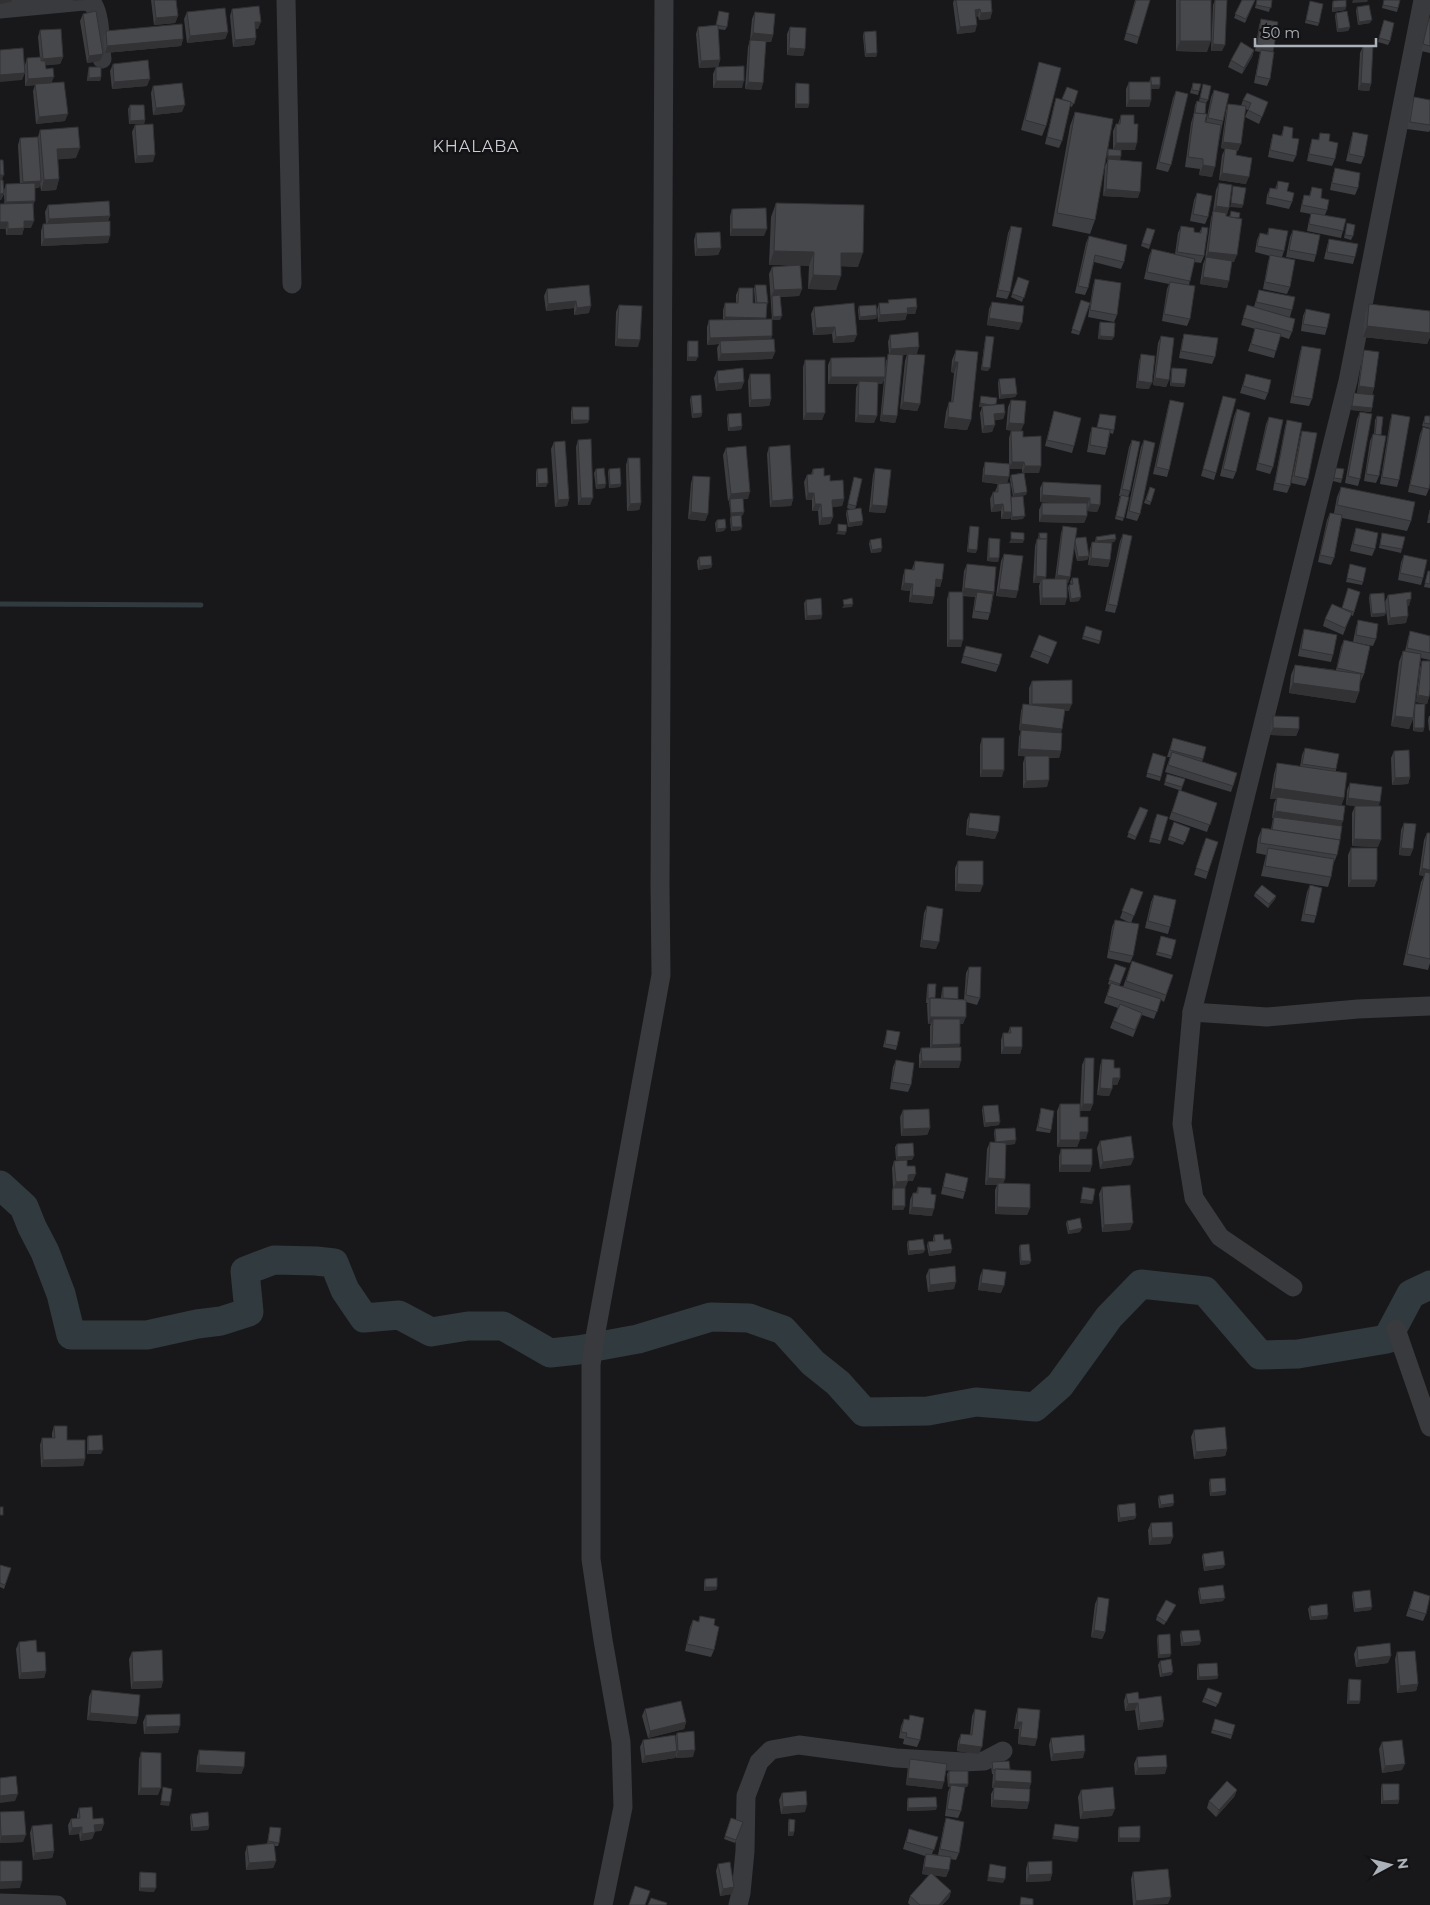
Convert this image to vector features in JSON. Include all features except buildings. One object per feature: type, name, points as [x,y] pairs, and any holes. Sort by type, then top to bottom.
[{"type":"street","points":[[286,0],[292,284]]},
{"type":"street","points":[[603,1905],[623,1808],[621,1742],[591,1559],[592,1365],[595,1338],[661,975],[664,0]]},
{"type":"street","points":[[1293,1288],[1220,1237],[1194,1198],[1182,1124],[1192,1012],[1348,381],[1423,0]]},
{"type":"street","points":[[0,9],[84,2],[92,3],[97,15],[102,58]]},
{"type":"street","points":[[1192,1012],[1266,1017],[1358,1009],[1430,1006]]},
{"type":"street","points":[[1396,1328],[1430,1427]]},
{"type":"street","points":[[738,1905],[745,1851],[746,1796],[759,1762],[771,1750],[799,1745],[896,1758],[963,1762],[984,1761],[1003,1751]]},
{"type":"street","points":[[0,1903],[56,1905]]},
{"type":"waterway","points":[[0,604],[201,605]]},
{"type":"waterway","points":[[0,1185],[24,1207],[45,1252],[61,1294],[71,1335],[147,1335],[197,1324],[221,1321],[249,1312],[245,1271],[274,1260],[316,1261],[334,1263],[345,1290],[364,1318],[399,1315],[431,1332],[468,1326],[503,1326],[550,1353],[638,1339],[711,1317],[749,1318],[783,1330],[813,1363],[838,1383],[864,1412],[928,1411],[976,1402],[1035,1407],[1060,1385],[1109,1317],[1141,1284],[1205,1291],[1260,1355],[1298,1354],[1387,1339],[1411,1294],[1430,1285]]},
{"type":"district","name":"KHALABA","points":[[476,146]]}]
